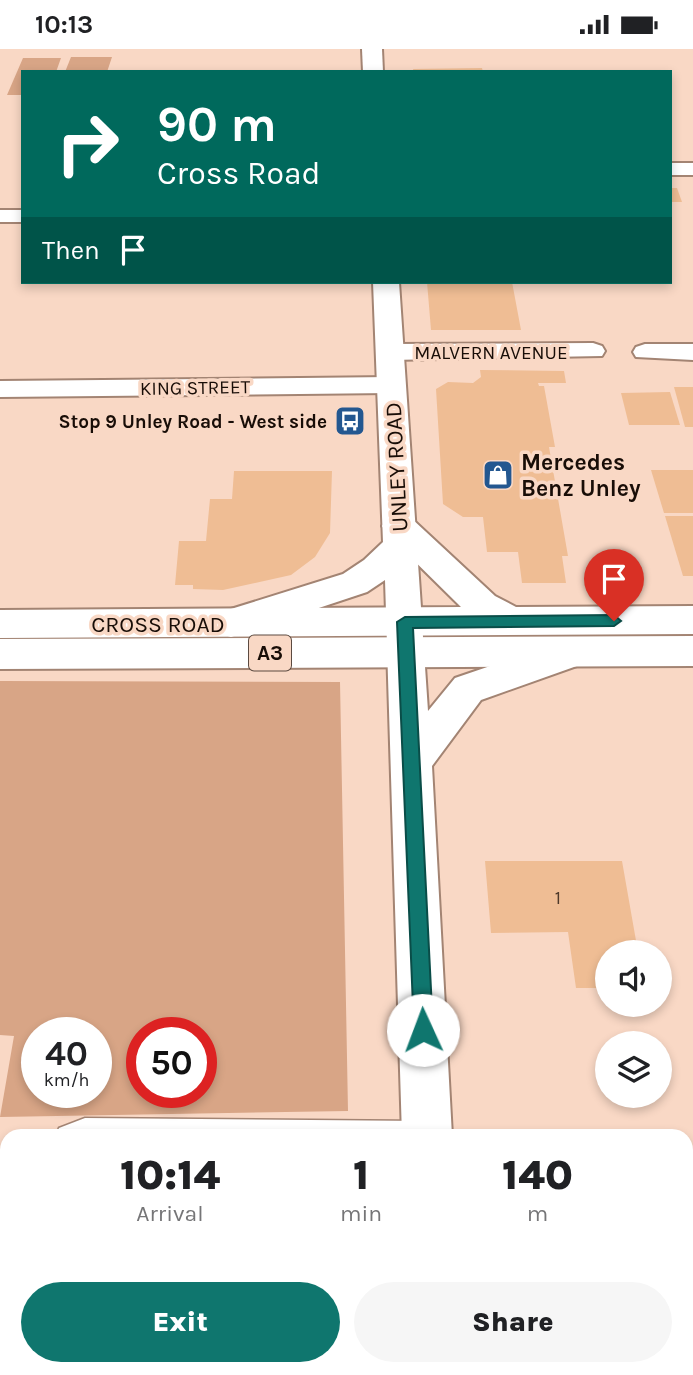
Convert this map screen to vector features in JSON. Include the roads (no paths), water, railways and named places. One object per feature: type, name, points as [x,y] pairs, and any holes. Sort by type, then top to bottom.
[{"type":"main road","points":[[372,49],[373,70]]},
{"type":"main road","name":"UNLEY ROAD","points":[[386,284],[412,762],[427,1129]]},
{"type":"main road","points":[[226,625],[355,583],[376,569],[400,536],[482,606],[511,621]]},
{"type":"main road","name":"CROSS ROAD","points":[[0,654],[405,638],[511,621],[693,620]]},
{"type":"main road","name":"CROSS ROAD","points":[[0,624],[226,625],[575,652],[693,651]]},
{"type":"main road","points":[[412,762],[467,689],[575,652]]},
{"type":"street","points":[[672,169],[693,169]]},
{"type":"street","points":[[0,216],[21,216]]},
{"type":"street","name":"MALVERN AVENUE","points":[[390,352],[593,351]]},
{"type":"street","points":[[645,352],[693,352]]},
{"type":"street","name":"KING STREET","points":[[0,389],[391,385]]},
{"type":"place","name":"Stop 9 Unley Road - West side","points":[[350,421]]},
{"type":"place","name":"Mercedes Benz Unley","points":[[498,475]]}]
